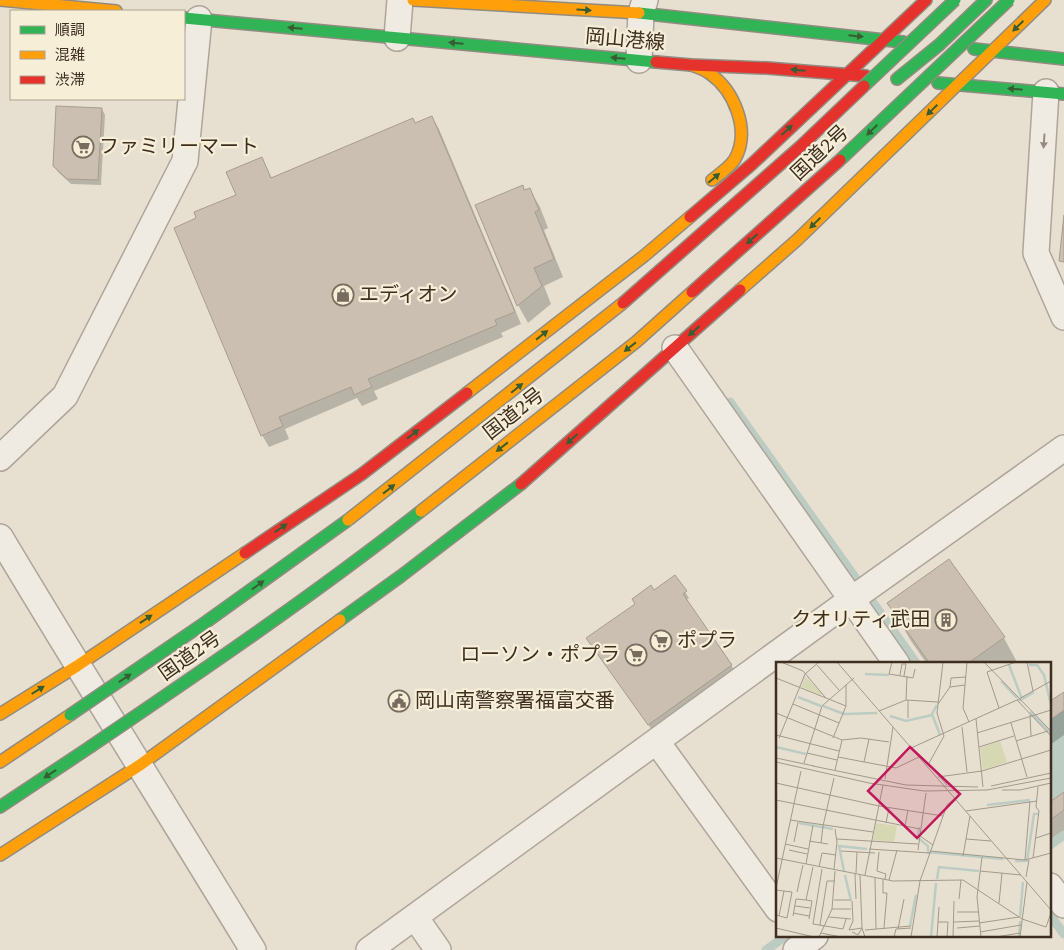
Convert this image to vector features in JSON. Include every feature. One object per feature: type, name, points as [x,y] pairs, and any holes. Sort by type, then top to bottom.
[{"type":"main road","name":"岡山港線","points":[[413,0],[643,7],[884,40],[1064,59]]},
{"type":"main road","points":[[0,714],[77,666],[362,474],[578,308],[651,250],[752,164],[926,0]]},
{"type":"main road","name":"国道2号","points":[[0,762],[206,622],[348,520],[608,316],[802,146],[955,0]]},
{"type":"main road","points":[[897,79],[940,45],[986,0]]},
{"type":"main road","name":"国道2号","points":[[0,807],[231,651],[370,551],[636,342],[830,170],[1009,0]]},
{"type":"main road","points":[[0,855],[140,765],[401,576],[514,490],[797,240],[1045,0]]},
{"type":"main road","points":[[12,1],[106,10]]},
{"type":"main road","name":"岡山港線","points":[[191,19],[639,60],[768,68],[1055,93]]},
{"type":"main road","points":[[691,64],[711,73],[734,100],[739,115],[742,137],[734,159],[701,190]]},
{"type":"main road","points":[[578,308],[606,271]]},
{"type":"street","points":[[397,38],[400,0]]},
{"type":"street","points":[[639,60],[643,7]]},
{"type":"street","points":[[0,458],[65,396],[184,161],[191,19]]},
{"type":"street","points":[[1055,93],[1036,253],[1064,317]]},
{"type":"street","points":[[675,348],[861,593],[896,662]]},
{"type":"street","points":[[369,950],[1064,448]]},
{"type":"street","points":[[0,537],[77,666],[253,950]]},
{"type":"street","points":[[658,742],[776,906]]},
{"type":"street","points":[[1052,883],[1064,888]]},
{"type":"street","points":[[1052,889],[1064,905]]},
{"type":"street","points":[[414,917],[438,950]]},
{"type":"shaded area","points":[[1064,710],[1064,792],[1052,801],[1052,719]]},
{"type":"building","points":[[56,106],[102,108],[98,180],[67,179],[53,166]]},
{"type":"building","points":[[432,116],[515,312],[495,320],[497,325],[368,379],[372,387],[354,395],[351,387],[279,417],[283,426],[261,436],[174,228],[196,218],[194,212],[236,195],[226,172],[262,157],[271,178],[413,118],[415,123]]},
{"type":"building","points":[[523,185],[524,190],[530,188],[539,210],[535,212],[554,259],[534,268],[542,286],[517,306],[475,205]]},
{"type":"building","points":[[1064,215],[1064,262],[1059,261]]},
{"type":"building","name":"クオリティ武田","points":[[949,559],[1005,637],[970,662],[929,662],[887,603]]},
{"type":"building","points":[[675,575],[687,591],[683,594],[732,665],[648,725],[586,638],[635,604],[632,599],[651,585],[654,590]]},
{"type":"building","points":[[1064,692],[1064,710],[1052,719],[1052,700]]},
{"type":"building","points":[[1064,792],[1064,810],[1052,819],[1052,801]]},
{"type":"waterway","points":[[730,402],[916,662]]},
{"type":"waterway","points":[[1052,844],[1064,835]]},
{"type":"waterway","points":[[1052,918],[1064,934]]},
{"type":"waterway","points":[[766,950],[783,938]]},
{"type":"traffic: fast","points":[[864,86],[955,0]]},
{"type":"traffic: fast","points":[[897,79],[939,45],[986,0]]},
{"type":"traffic: fast","points":[[840,160],[1009,0]]},
{"type":"traffic: fast","points":[[639,13],[903,42]]},
{"type":"traffic: fast","points":[[185,18],[656,62]]},
{"type":"traffic: fast","points":[[974,49],[1064,59]]},
{"type":"traffic: fast","points":[[938,83],[1064,94]]},
{"type":"traffic: fast","points":[[340,620],[521,484]]},
{"type":"traffic: fast","points":[[90,747],[299,603],[421,511]]},
{"type":"traffic: fast","points":[[70,715],[206,622],[348,520]]},
{"type":"traffic: fast","points":[[0,807],[90,747]]},
{"type":"traffic: slow","points":[[0,0],[105,10]]},
{"type":"traffic: slow","points":[[413,0],[639,13]]},
{"type":"traffic: slow","points":[[740,290],[797,240],[1045,0]]},
{"type":"traffic: slow","points":[[691,65],[700,68],[718,80],[732,100],[740,124],[740,148],[735,159],[728,168],[712,180]]},
{"type":"traffic: slow","points":[[467,393],[644,256],[690,217]]},
{"type":"traffic: slow","points":[[421,511],[636,342],[692,292]]},
{"type":"traffic: slow","points":[[348,520],[623,303]]},
{"type":"traffic: slow","points":[[0,714],[77,666],[245,553]]},
{"type":"traffic: slow","points":[[0,855],[140,765],[340,620]]},
{"type":"traffic: slow","points":[[0,762],[70,715]]},
{"type":"traffic: jam","points":[[690,217],[752,164],[926,0]]},
{"type":"traffic: jam","points":[[656,62],[866,76]]},
{"type":"traffic: jam","points":[[623,303],[801,146],[864,86]]},
{"type":"traffic: jam","points":[[692,292],[840,160]]},
{"type":"traffic: jam","points":[[521,484],[740,290]]},
{"type":"traffic: jam","points":[[245,553],[362,474],[467,393]]},
{"type":"place","name":"ファミリーマート","points":[[83,147]]},
{"type":"place","name":"エディオン","points":[[343,295]]},
{"type":"place","name":"クオリティ武田","points":[[946,620]]},
{"type":"place","name":"ポプラ","points":[[661,641]]},
{"type":"place","name":"ローソン・ポプラ","points":[[636,655]]},
{"type":"place","name":"岡山南警察署福富交番","points":[[399,701]]}]
